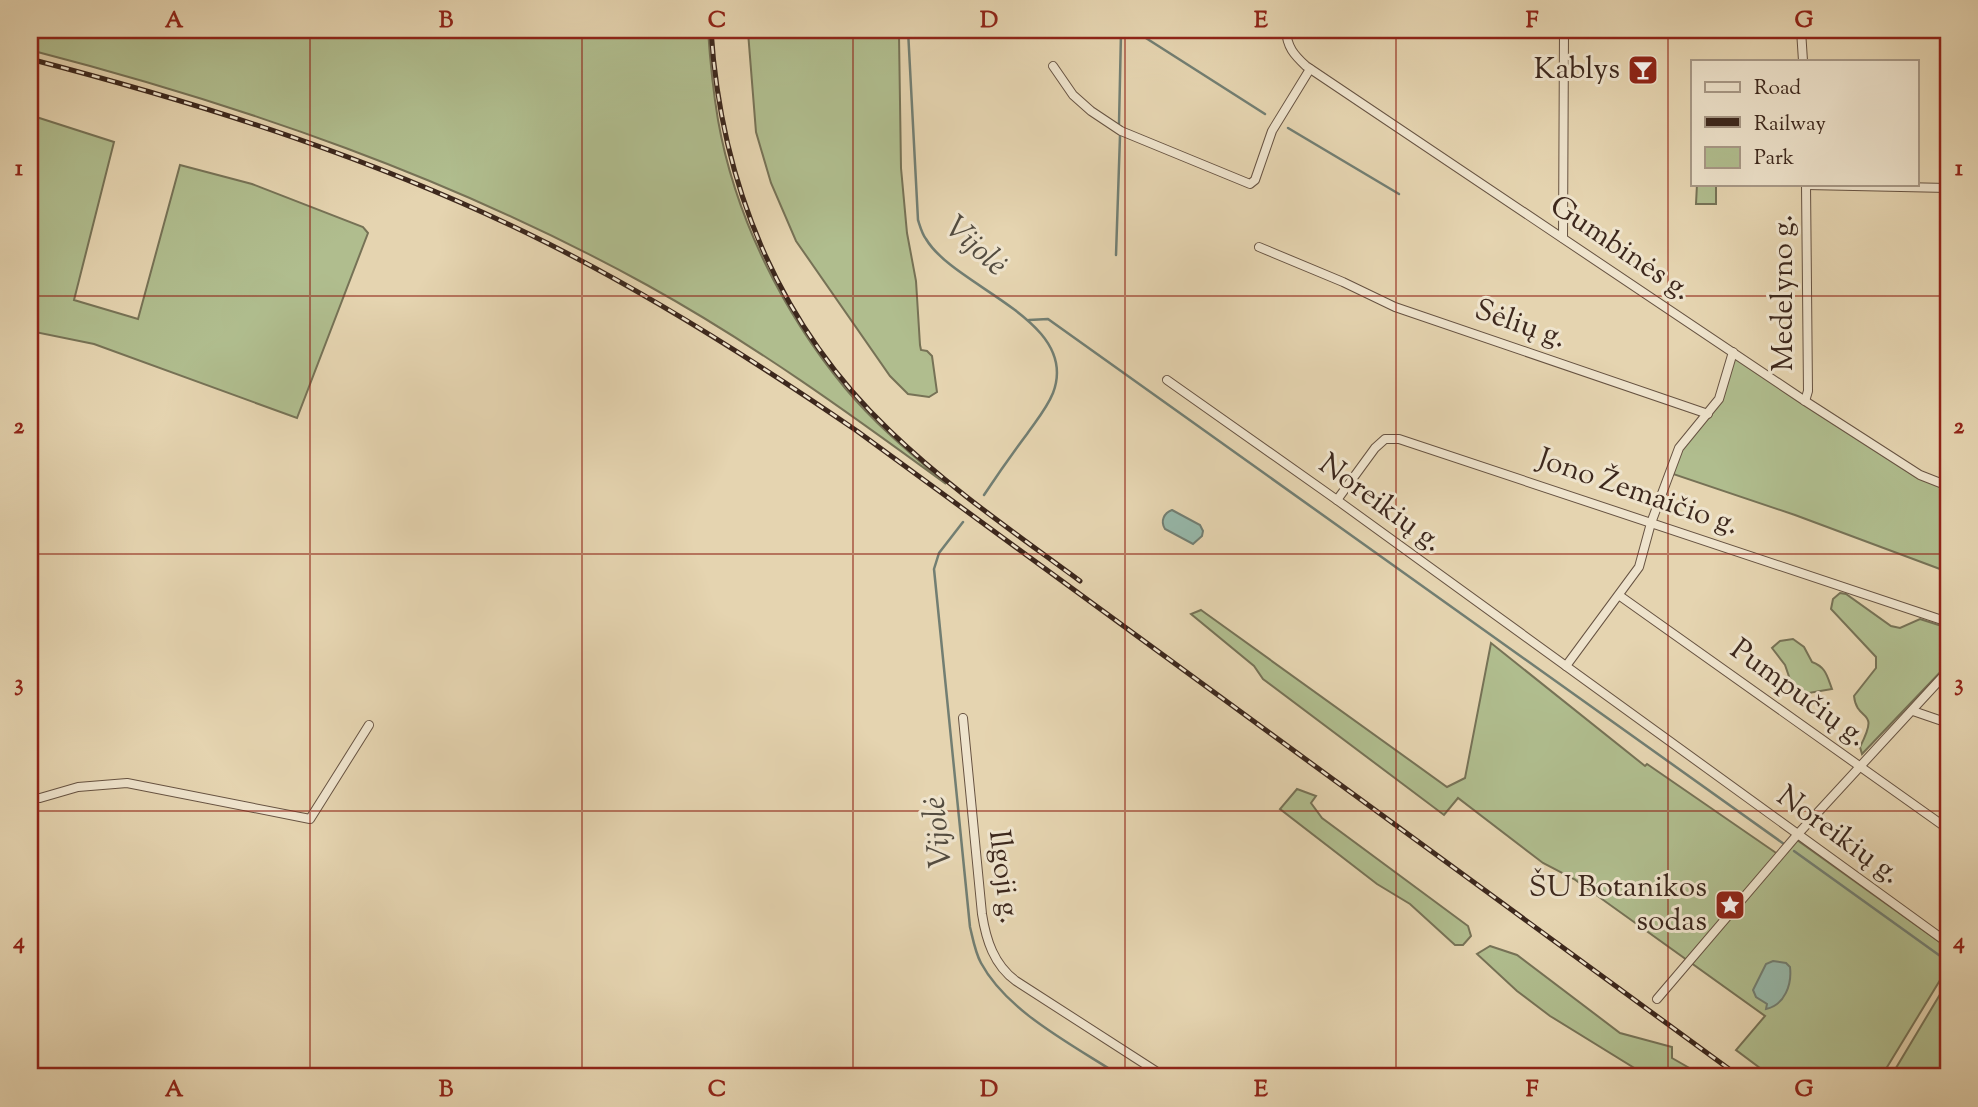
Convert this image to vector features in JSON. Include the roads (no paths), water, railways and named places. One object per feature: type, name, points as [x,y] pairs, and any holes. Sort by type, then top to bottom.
[{"type":"street","name":"Gumbinės g.","points":[[1286,30],[1291,50],[1311,69],[1805,401],[1920,475],[1948,486]]},
{"type":"street","points":[[1563,238],[1564,30]]},
{"type":"street","points":[[1801,30],[1802,60]]},
{"type":"street","points":[[1053,66],[1073,95],[1121,131],[1250,184],[1255,180],[1272,131],[1311,69]]},
{"type":"street","name":"Medelyno g.","points":[[1805,401],[1808,391],[1807,186]]},
{"type":"street","points":[[1854,186],[1948,188]]},
{"type":"street","name":"Sėlių g.","points":[[1259,247],[1395,307],[1708,414]]},
{"type":"street","points":[[1566,666],[1639,568],[1651,523],[1679,448],[1719,398],[1733,352]]},
{"type":"street","name":"Noreikių g.","points":[[1167,380],[1948,943]]},
{"type":"street","name":"Jono Žemaičio g.","points":[[1337,500],[1375,448],[1385,439],[1399,439],[1948,622]]},
{"type":"street","name":"Pumpučių g.","points":[[1620,596],[1948,830]]},
{"type":"street","points":[[1657,999],[1797,835],[1948,671]]},
{"type":"street","points":[[1913,711],[1948,723]]},
{"type":"street","name":"Ilgoji g.","points":[[963,718],[982,914],[985,934],[992,951],[1007,974],[1016,981],[1165,1077]]},
{"type":"street","points":[[30,798],[40,798],[78,787],[127,783],[310,818],[369,725]]},
{"type":"waterway","name":"Vijolė","points":[[908,30],[918,220],[922,232],[941,257],[1033,325],[1049,345],[1057,367],[1053,393],[1048,404],[984,495]]},
{"type":"waterway","points":[[970,30],[1138,33],[1265,114]]},
{"type":"waterway","points":[[1119,124],[1121,33]]},
{"type":"waterway","points":[[1288,128],[1399,194]]},
{"type":"waterway","points":[[1116,255],[1120,136]]},
{"type":"waterway","points":[[1029,320],[1048,319],[1784,844]]},
{"type":"waterway","name":"Vijolė","points":[[963,522],[939,553],[934,569],[970,927],[976,950],[993,981],[1025,1013],[1122,1077]]},
{"type":"waterway","points":[[1794,851],[1943,958]]},
{"type":"railway","points":[[711,30],[717,87],[727,142],[742,196],[786,297],[815,344],[850,388],[911,451],[982,509],[1080,581]]},
{"type":"railway","points":[[30,59],[228,116],[359,161],[487,214],[589,265],[667,309],[857,431],[1740,1077]]},
{"type":"place","name":"Kablys","points":[[1643,70]]},
{"type":"place","name":"ŠU Botanikos sodas","points":[[1730,905]]}]
